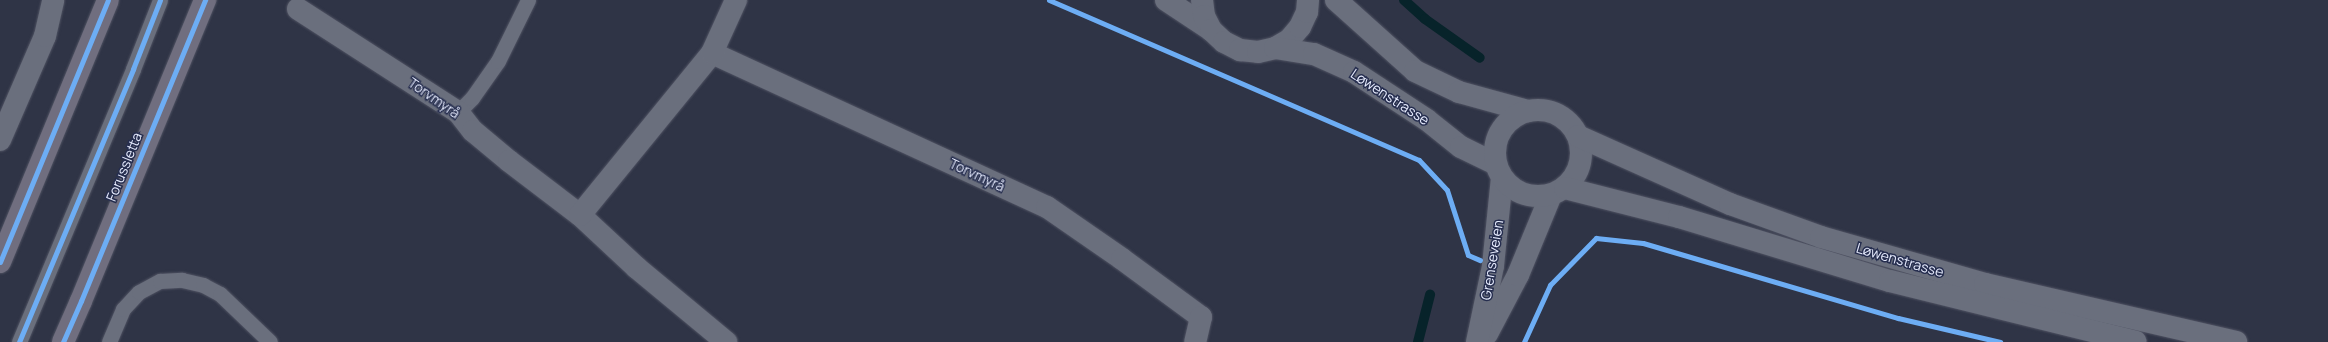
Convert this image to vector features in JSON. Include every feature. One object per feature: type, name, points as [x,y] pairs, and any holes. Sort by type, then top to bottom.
[{"type":"main road","points":[[0,140],[45,36],[53,0]]},
{"type":"main road","points":[[0,262],[108,0]]},
{"type":"main road","name":"Forussletta","points":[[62,342],[82,301],[206,0]]},
{"type":"main road","points":[[580,215],[712,53],[736,0]]},
{"type":"main road","points":[[1166,0],[1212,30],[1224,42],[1240,50],[1258,52],[1275,48],[1289,40],[1300,27],[1307,12],[1308,0]]},
{"type":"main road","points":[[1202,0],[1204,16],[1212,30]]},
{"type":"main road","points":[[1336,0],[1415,71],[1459,92],[1528,111]]},
{"type":"main road","name":"Torvmyrå","points":[[298,9],[458,112],[473,131],[580,215],[637,268],[726,342]]},
{"type":"main road","name":"Løwenstrasse","points":[[1275,48],[1314,54],[1354,72],[1427,120],[1461,146],[1499,171]]},
{"type":"main road","name":"Torvmyrå","points":[[712,53],[1047,207],[1122,259],[1201,317],[1195,342]]},
{"type":"main road","points":[[1543,110],[1557,114],[1570,124],[1578,136],[1582,150],[1580,164],[1574,177],[1558,191],[1538,197],[1524,194],[1512,188],[1499,171],[1495,151],[1498,137],[1505,126],[1515,116],[1528,111],[1543,110]]},
{"type":"main road","name":"Løwenstrasse","points":[[1578,136],[1730,204],[1821,237],[1985,284],[2236,342]]},
{"type":"main road","name":"Grenseveien","points":[[1477,342],[1493,266],[1499,171]]},
{"type":"main road","name":"Løwenstrasse","points":[[1558,191],[1679,217],[1890,281],[2136,342]]},
{"type":"main road","name":"Grenseveien","points":[[1484,342],[1558,191]]},
{"type":"lane","points":[[19,342],[133,70],[160,0]]},
{"type":"lane","points":[[458,112],[472,98],[498,61],[528,0]]},
{"type":"lane","points":[[109,342],[123,309],[139,292],[160,282],[182,280],[203,285],[220,294],[270,342]]},
{"type":"waterway","points":[[1404,0],[1425,19],[1480,58]]},
{"type":"waterway","points":[[1418,342],[1430,295]]},
{"type":"cycle path","points":[[0,262],[108,0]]},
{"type":"cycle path","points":[[19,342],[133,69],[160,0]]},
{"type":"cycle path","points":[[63,342],[205,0]]},
{"type":"cycle path","points":[[1049,0],[1419,160],[1447,190],[1468,255],[1480,260]]},
{"type":"cycle path","points":[[1524,342],[1550,285],[1596,238],[1643,243],[1898,318],[2000,342]]}]
